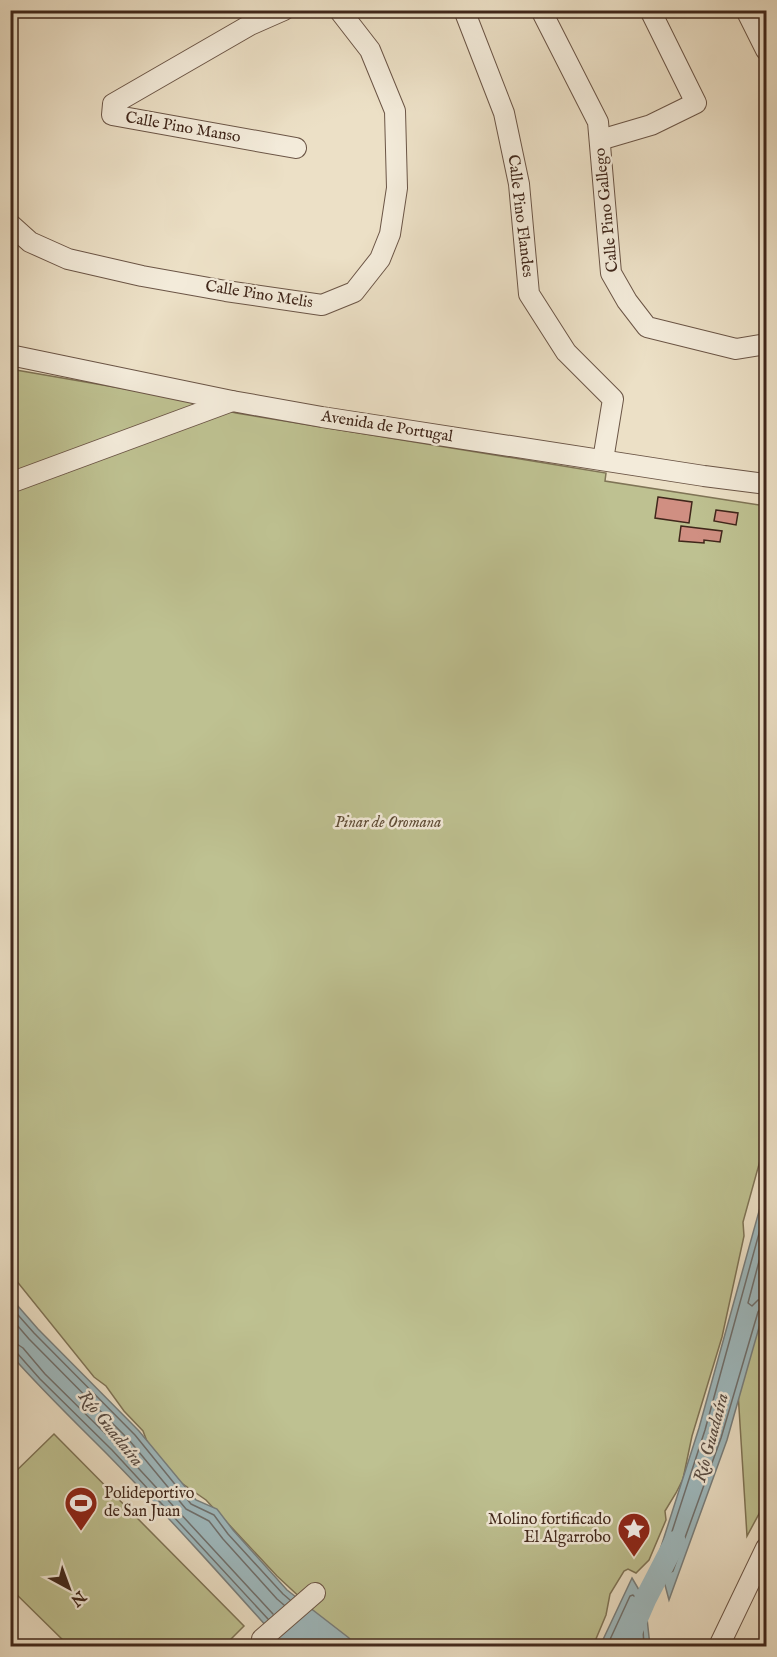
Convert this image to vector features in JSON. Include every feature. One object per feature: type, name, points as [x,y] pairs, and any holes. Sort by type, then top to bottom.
[{"type":"street","points":[[246,18],[284,10]]},
{"type":"street","name":"Calle Pino Melis","points":[[10,225],[30,242],[68,259],[142,276],[322,305],[354,292],[380,259],[390,234],[397,188],[395,111],[370,50],[339,10]]},
{"type":"street","name":"Calle Pino Flandes","points":[[464,10],[504,112],[519,184],[529,294],[566,352],[613,399],[603,460]]},
{"type":"street","name":"Calle Pino Gallego","points":[[541,10],[598,122],[611,273],[627,301],[647,327],[736,349],[766,344]]},
{"type":"street","points":[[600,140],[651,125],[696,103],[650,10]]},
{"type":"street","points":[[746,10],[766,50]]},
{"type":"street","name":"Calle Pino Manso","points":[[246,18],[113,104],[112,115],[296,148]]},
{"type":"street","name":"Avenida de Portugal","points":[[10,356],[232,402],[766,484]]},
{"type":"street","points":[[10,483],[232,402]]},
{"type":"street","points":[[719,1647],[766,1548]]},
{"type":"street","points":[[262,1639],[315,1593]]},
{"type":"green space","name":"Pinar de Oromana","points":[[11,371],[178,398],[236,413],[606,473],[605,481],[766,506],[766,1139],[743,1222],[744,1236],[722,1337],[692,1436],[683,1479],[665,1511],[666,1520],[649,1560],[636,1573],[628,1569],[624,1571],[610,1594],[606,1615],[593,1646],[340,1646],[306,1603],[277,1576],[206,1500],[180,1482],[148,1444],[143,1431],[124,1411],[106,1386],[94,1377],[11,1274]]},
{"type":"green space","points":[[766,1288],[766,1501],[747,1536],[737,1376]]},
{"type":"green space","name":"Polideportivo de San Juan","points":[[54,1434],[244,1626],[224,1646],[69,1646],[11,1589],[11,1476]]},
{"type":"water","points":[[766,1186],[766,1303],[727,1440],[669,1600],[659,1553],[699,1428]]},
{"type":"water","points":[[10,1297],[38,1329],[139,1431],[196,1500],[217,1509],[287,1590],[349,1638],[354,1646],[284,1646],[152,1501],[11,1355]]},
{"type":"water","points":[[632,1578],[645,1600],[650,1646],[600,1646]]},
{"type":"building","points":[[658,497],[692,502],[689,523],[655,518]]},
{"type":"building","points":[[716,510],[738,513],[736,525],[714,521]]},
{"type":"building","points":[[681,526],[722,531],[720,542],[679,541]]},
{"type":"waterway","name":"Río Guadaíra","points":[[625,1646],[645,1600],[675,1542]]},
{"type":"place","name":"Polideportivo de San Juan","points":[[81,1532]]},
{"type":"place","name":"Molino fortificado El Algarrobo","points":[[634,1558]]}]
